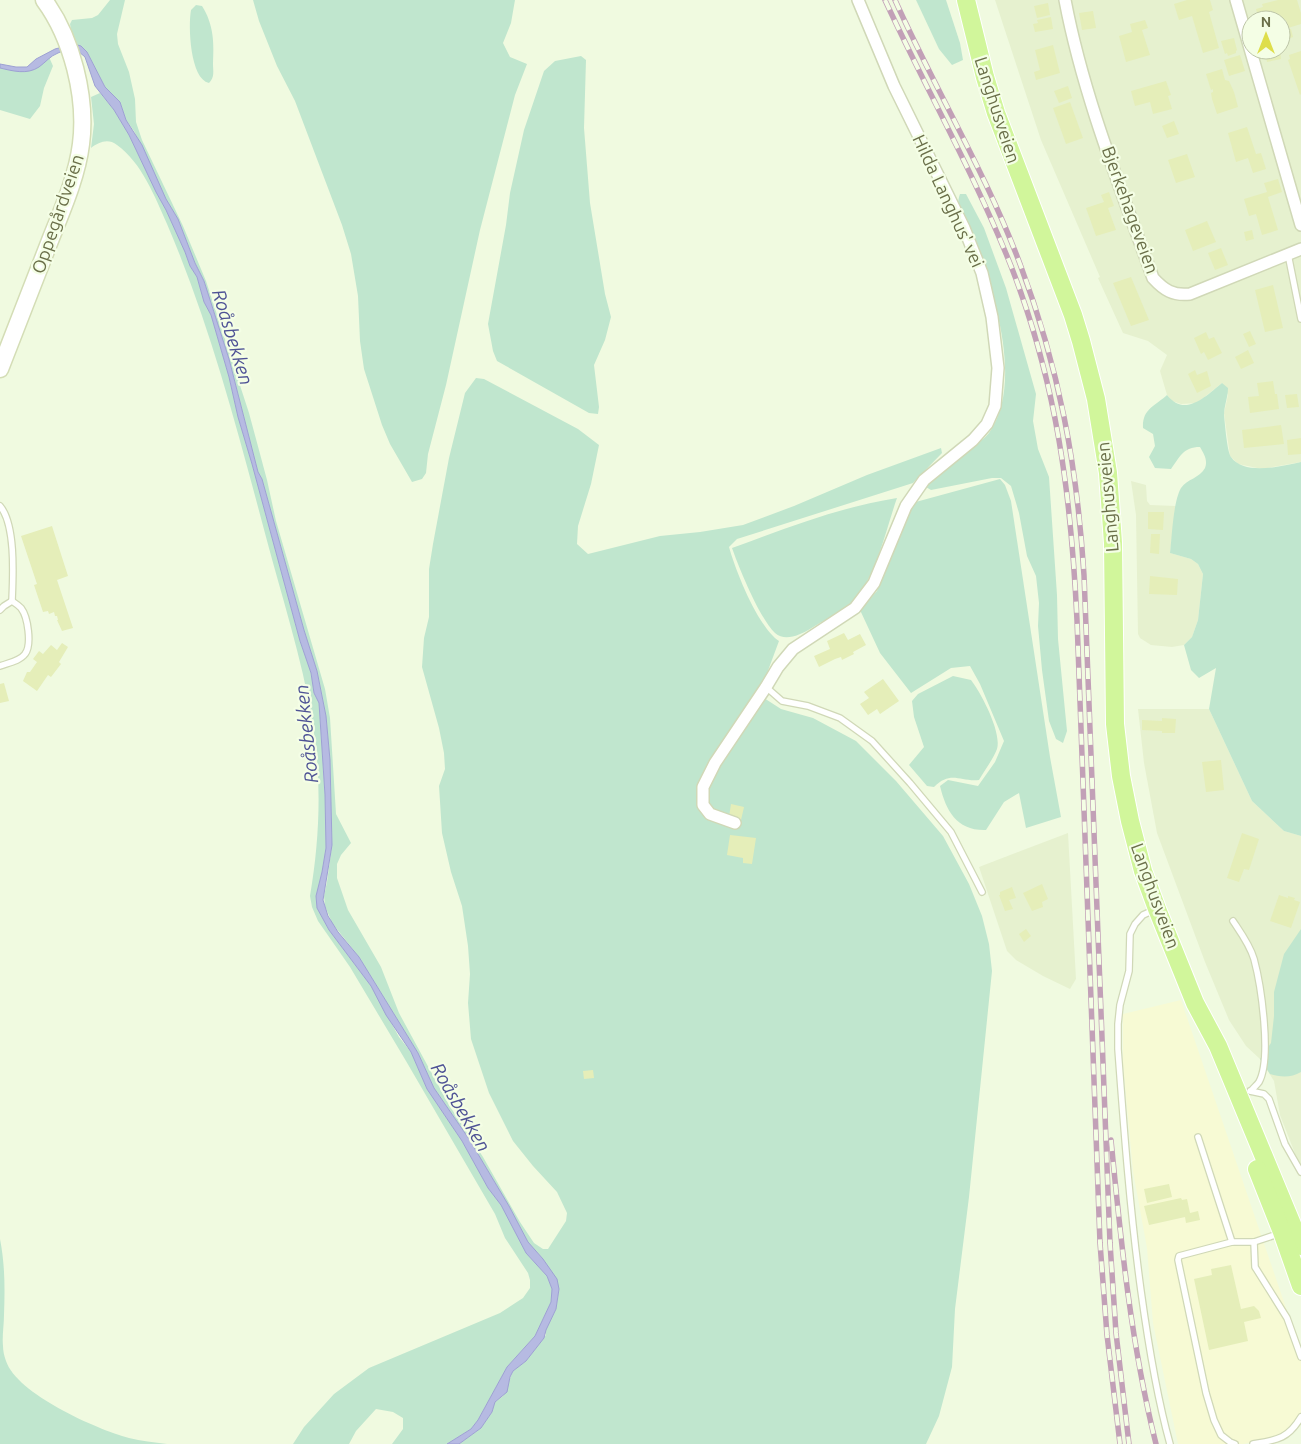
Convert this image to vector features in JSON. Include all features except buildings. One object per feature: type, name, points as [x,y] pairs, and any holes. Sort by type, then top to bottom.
[{"type":"main road","name":"Oppegårdveien","points":[[0,369],[76,168],[81,145],[83,127],[78,82],[63,32],[44,0]]},
{"type":"main road","name":"Langhusveien","points":[[966,0],[996,113],[1073,315],[1096,399],[1105,449],[1111,507],[1114,573],[1113,681],[1115,724],[1119,762],[1134,837],[1157,909],[1195,1002],[1213,1058],[1288,1230],[1301,1246]]},
{"type":"main road","name":"Langhusveien","points":[[1195,1002],[1241,1094],[1288,1230],[1301,1286]]},
{"type":"street","name":"Hilda Langhus' vei","points":[[735,823],[710,814],[703,806],[703,787],[715,763],[778,667],[793,649],[855,608],[874,583],[906,506],[924,480],[951,456],[973,440],[988,424],[995,406],[998,368],[992,317],[982,273],[964,228],[894,86],[858,0]]},
{"type":"street","name":"Bjerkehageveien","points":[[1065,0],[1073,44],[1115,172],[1153,278],[1163,289],[1181,295],[1190,294],[1301,249]]},
{"type":"street","points":[[1236,0],[1301,225]]},
{"type":"lane","points":[[1288,254],[1301,319]]},
{"type":"lane","points":[[0,506],[8,524],[13,565],[12,601]]},
{"type":"lane","points":[[0,610],[12,601]]},
{"type":"lane","points":[[0,666],[25,654],[29,641],[25,616],[21,608],[12,601]]},
{"type":"lane","points":[[766,687],[782,702],[808,706],[840,718],[872,742],[910,783],[951,832],[982,892]]},
{"type":"lane","points":[[1157,909],[1143,915],[1135,924],[1130,934],[1129,971],[1120,1005],[1118,1049],[1138,1271],[1147,1333],[1170,1444]]},
{"type":"lane","points":[[1233,921],[1248,943],[1254,959],[1266,1031],[1259,1082],[1241,1094]]},
{"type":"lane","points":[[1241,1094],[1264,1094],[1269,1099],[1285,1144],[1301,1172]]},
{"type":"lane","points":[[1198,1137],[1232,1242]]},
{"type":"lane","points":[[1235,1444],[1226,1440],[1214,1420],[1178,1260],[1179,1256],[1232,1242],[1254,1242],[1288,1230]]},
{"type":"lane","points":[[1254,1242],[1255,1267],[1287,1318],[1301,1357]]},
{"type":"lane","points":[[1253,1444],[1282,1438],[1293,1430],[1301,1417]]},
{"type":"shaded area","points":[[110,0],[125,0],[117,34],[118,44],[129,72],[135,99],[136,122],[142,140],[183,226],[206,281],[249,413],[276,521],[325,689],[330,718],[336,814],[351,843],[341,855],[337,864],[337,878],[348,910],[381,967],[399,1013],[449,1105],[483,1157],[520,1222],[534,1243],[543,1249],[548,1249],[566,1221],[567,1213],[557,1192],[513,1141],[489,1093],[471,1039],[468,1003],[470,974],[468,946],[462,906],[451,872],[442,833],[439,786],[445,769],[444,753],[422,667],[424,638],[429,617],[429,569],[449,458],[465,393],[476,378],[484,379],[578,429],[599,445],[591,484],[578,526],[577,544],[588,554],[660,536],[743,525],[867,475],[941,448],[942,453],[913,483],[737,539],[729,547],[742,584],[756,612],[763,624],[779,641],[766,676],[756,693],[781,709],[813,718],[856,741],[896,781],[943,836],[969,884],[982,916],[989,944],[992,971],[969,1197],[955,1309],[952,1367],[939,1416],[926,1444],[459,1444],[481,1428],[492,1412],[495,1402],[503,1396],[513,1371],[526,1361],[546,1335],[545,1330],[556,1309],[559,1289],[543,1259],[528,1242],[469,1139],[434,1088],[418,1053],[359,957],[332,923],[325,906],[324,896],[332,845],[330,760],[326,716],[317,671],[262,479],[258,472],[229,359],[204,281],[178,219],[166,199],[134,131],[126,120],[120,102],[105,87],[87,52],[74,44],[70,24],[72,20],[92,18],[98,15]]},
{"type":"shaded area","points":[[253,0],[515,0],[511,23],[503,43],[510,57],[527,64],[515,95],[480,230],[446,385],[428,454],[426,473],[422,479],[412,482],[390,444],[382,425],[364,369],[360,341],[358,296],[351,254],[342,225],[295,101],[277,66],[259,21]]},
{"type":"shaded area","points":[[916,0],[946,0],[960,43],[963,60],[952,65],[939,49]]},
{"type":"shaded area","points":[[995,0],[1301,0],[1301,462],[1262,469],[1238,464],[1230,456],[1224,413],[1228,395],[1222,383],[1197,403],[1181,404],[1172,401],[1167,395],[1160,371],[1167,355],[1148,341],[1123,333],[1098,278],[1100,277],[1041,140]]},
{"type":"shaded area","points":[[196,5],[202,6],[206,13],[212,34],[213,74],[209,83],[198,72],[194,62],[190,39],[191,10]]},
{"type":"shaded area","points":[[581,56],[586,60],[584,128],[590,203],[605,294],[611,317],[605,340],[594,365],[599,407],[598,414],[589,413],[497,361],[493,351],[488,324],[510,193],[524,130],[544,71],[555,61]]},
{"type":"shaded area","points":[[49,57],[53,66],[44,88],[40,106],[30,119],[0,110],[0,68],[20,70],[32,68]]},
{"type":"shaded area","points":[[100,93],[114,110],[129,135],[166,210],[190,266],[197,277],[204,302],[211,315],[300,641],[311,673],[314,693],[319,703],[325,795],[326,848],[316,896],[317,908],[329,930],[371,986],[399,1037],[411,1052],[427,1089],[462,1141],[488,1188],[501,1205],[526,1253],[547,1276],[552,1289],[551,1302],[535,1336],[507,1367],[478,1420],[471,1429],[447,1444],[392,1444],[403,1429],[403,1418],[393,1412],[376,1409],[356,1431],[349,1444],[293,1444],[304,1427],[334,1394],[369,1368],[500,1313],[523,1298],[530,1288],[530,1280],[528,1273],[505,1238],[495,1214],[406,1061],[350,967],[318,921],[312,907],[310,896],[318,830],[317,764],[308,697],[297,651],[245,458],[210,339],[167,224],[147,181],[126,152],[114,143],[107,141],[91,148],[94,124],[91,97]]},
{"type":"shaded area","points":[[960,194],[966,194],[984,228],[1006,288],[1036,394],[1033,421],[1038,449],[1049,477],[1058,639],[1067,731],[1063,743],[1056,739],[1049,721],[1038,626],[1039,603],[1036,576],[1027,556],[1019,513],[1011,486],[1001,478],[992,478],[931,490],[924,486],[989,433],[999,413],[1004,391],[1003,340],[998,314],[983,266],[960,214],[958,201]]},
{"type":"shaded area","points":[[1222,383],[1228,388],[1224,415],[1227,443],[1231,457],[1237,463],[1254,468],[1264,468],[1301,462],[1301,836],[1284,831],[1252,801],[1209,709],[1216,668],[1199,678],[1191,670],[1184,645],[1192,637],[1198,620],[1203,574],[1198,564],[1191,559],[1170,553],[1173,520],[1181,488],[1203,471],[1206,465],[1205,457],[1200,447],[1194,447],[1182,454],[1171,469],[1155,468],[1149,457],[1155,446],[1153,434],[1143,428],[1147,412],[1167,395],[1174,402],[1188,405],[1202,399]]},
{"type":"shaded area","points":[[1000,479],[1005,485],[1011,501],[1061,817],[1026,828],[1019,793],[1004,802],[986,830],[967,827],[954,818],[946,804],[940,786],[948,780],[978,786],[995,762],[1004,741],[980,684],[970,666],[951,668],[911,693],[880,653],[860,610],[877,591],[912,503]]},
{"type":"shaded area","points":[[1131,481],[1146,485],[1147,501],[1150,505],[1176,506],[1170,553],[1191,559],[1198,564],[1203,574],[1198,620],[1192,637],[1184,645],[1172,647],[1151,645],[1140,638],[1138,634],[1136,515]]},
{"type":"shaded area","points":[[897,498],[874,567],[868,580],[852,602],[837,613],[797,635],[783,637],[775,633],[763,617],[732,548],[834,513]]},
{"type":"shaded area","points":[[953,676],[971,680],[980,694],[994,723],[998,742],[997,749],[979,780],[951,778],[940,782],[934,787],[927,786],[909,765],[924,747],[914,717],[912,701],[918,694]]},
{"type":"shaded area","points":[[1138,709],[1209,709],[1252,801],[1284,831],[1301,836],[1301,1169],[1280,1115],[1274,1081],[1260,1059],[1246,1046],[1229,1020],[1205,962],[1157,833],[1144,763]]},
{"type":"shaded area","points":[[1068,833],[1076,979],[1070,989],[1016,960],[1007,951],[979,867]]},
{"type":"shaded area","points":[[1301,929],[1301,1072],[1289,1076],[1278,1076],[1270,1074],[1260,1059],[1271,1043],[1274,992],[1284,954]]},
{"type":"shaded area","points":[[1181,1000],[1301,1352],[1301,1424],[1292,1432],[1275,1438],[1243,1444],[1178,1444],[1153,1323],[1147,1248],[1133,1171],[1123,1064],[1123,1014]]},
{"type":"shaded area","points":[[0,1239],[4,1277],[3,1349],[6,1361],[13,1373],[25,1386],[59,1409],[97,1427],[129,1438],[167,1444],[0,1444]]},
{"type":"water","points":[[74,44],[81,46],[87,52],[105,87],[120,102],[126,120],[142,145],[166,199],[178,219],[204,281],[229,359],[258,472],[262,479],[317,671],[326,716],[330,760],[332,845],[323,900],[328,916],[338,932],[359,957],[418,1053],[434,1088],[469,1139],[528,1242],[557,1279],[559,1289],[556,1309],[544,1338],[526,1361],[513,1371],[507,1392],[495,1402],[492,1412],[481,1428],[459,1444],[447,1444],[471,1429],[478,1420],[507,1367],[535,1336],[551,1302],[552,1289],[547,1276],[526,1253],[501,1205],[488,1188],[462,1141],[427,1089],[411,1052],[386,1015],[371,986],[329,930],[317,908],[316,896],[326,848],[325,795],[319,703],[314,693],[311,673],[300,641],[238,417],[229,377],[211,315],[204,302],[197,277],[190,266],[166,210],[129,135],[114,110],[95,86],[85,57],[78,51],[65,51],[55,54],[39,67],[30,71],[20,72],[0,68],[0,64],[27,67],[36,59],[55,49]]},
{"type":"railway","points":[[885,0],[966,165],[1011,266],[1040,354],[1059,440],[1071,529],[1077,620],[1100,1243],[1107,1335],[1120,1444]]},
{"type":"railway","points":[[895,0],[1007,230],[1034,303],[1056,379],[1071,455],[1077,494],[1084,575],[1110,1243],[1116,1333],[1129,1444]]},
{"type":"railway","points":[[1111,1140],[1133,1331],[1156,1444]]},
{"type":"water label","name":"Roåsbekken","points":[[233,337]]},
{"type":"water label","name":"Roåsbekken","points":[[306,734]]},
{"type":"water label","name":"Roåsbekken","points":[[461,1107]]}]
